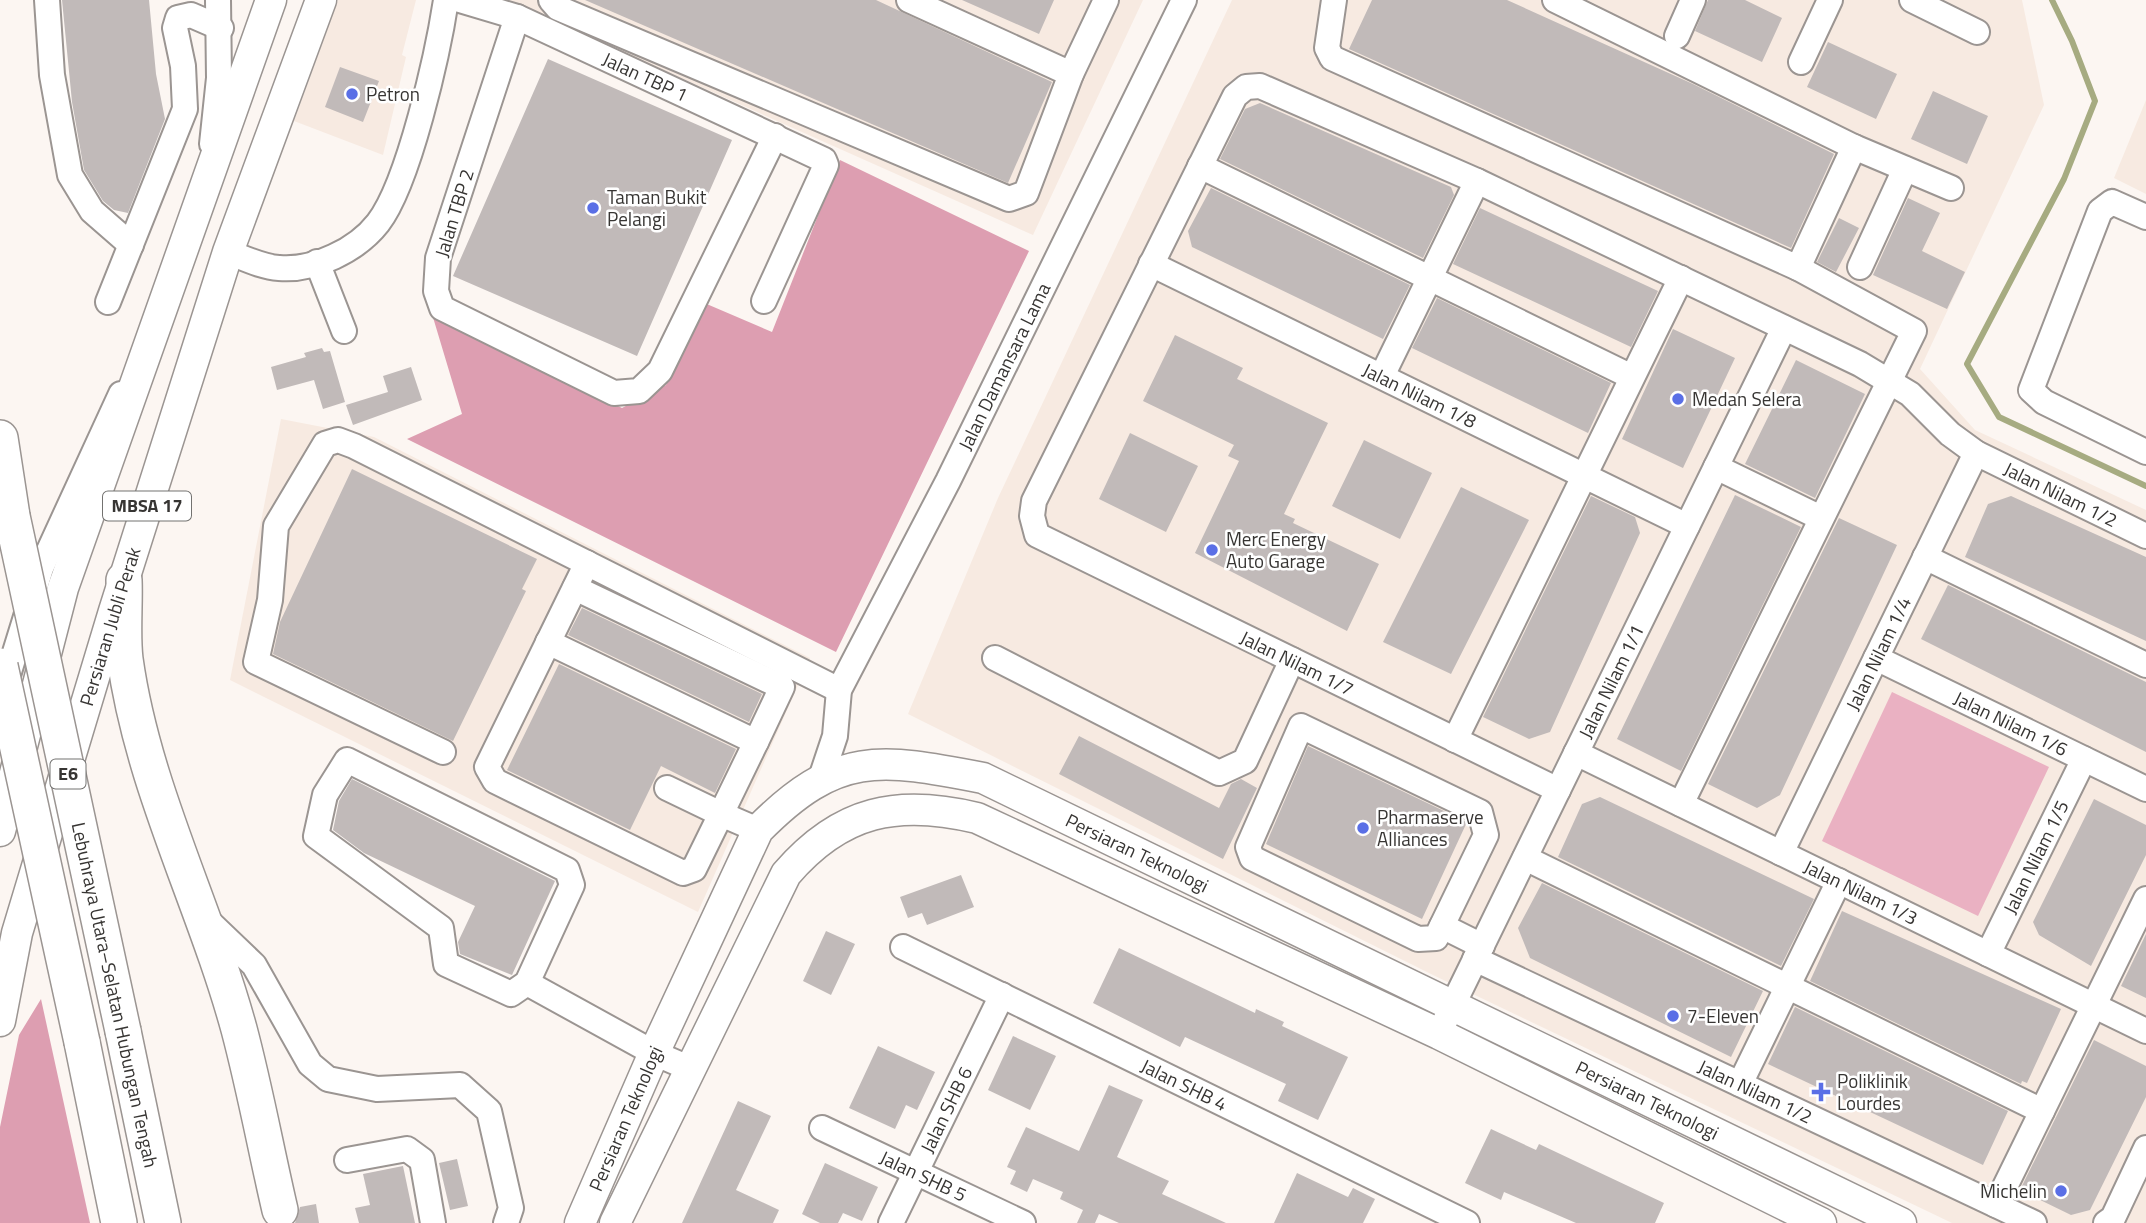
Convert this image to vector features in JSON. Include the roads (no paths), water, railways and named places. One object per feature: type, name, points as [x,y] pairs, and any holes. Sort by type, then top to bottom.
[{"type":"highway","name":"Lebuhraya Utara–Selatan Hubungan Tengah","points":[[0,438],[12,516],[163,1223]]},
{"type":"highway","points":[[124,580],[125,657],[137,719],[160,800],[204,917],[239,1029],[280,1210]]},
{"type":"highway","name":"E6","points":[[0,666],[119,1223]]},
{"type":"main road","name":"MBSA 17","points":[[0,831],[63,588],[271,0]]},
{"type":"main road","name":"Persiaran Jubli Perak","points":[[0,1021],[17,933],[124,580],[228,252],[321,0]]},
{"type":"main road","name":"Persiaran Teknologi","points":[[580,1223],[654,1053],[758,830],[783,805],[820,781],[858,765],[925,767],[982,778],[1901,1223]]},
{"type":"main road","name":"Persiaran Teknologi","points":[[615,1223],[786,874],[805,852],[844,826],[886,810],[936,808],[977,818],[1439,1034],[1821,1223]]},
{"type":"street","points":[[47,0],[52,75],[70,175],[92,211],[131,245]]},
{"type":"street","points":[[209,169],[219,78],[221,28],[218,0]]},
{"type":"street","points":[[228,252],[279,268],[317,262],[343,253],[379,223],[397,186],[417,125],[446,0]]},
{"type":"street","name":"Jalan TBP 1","points":[[460,0],[517,17],[824,160],[826,165],[764,301]]},
{"type":"street","points":[[551,0],[558,8],[1009,199],[1026,193],[1071,74],[1106,0]]},
{"type":"street","points":[[909,0],[1071,74]]},
{"type":"street","name":"Jalan Damansara Lama","points":[[820,781],[835,736],[839,690],[948,481],[1184,0]]},
{"type":"street","points":[[1334,0],[1327,48],[1332,58],[1798,268],[1914,331],[1681,804]]},
{"type":"street","points":[[1555,0],[1854,146],[1951,188]]},
{"type":"street","points":[[1677,36],[1693,0]]},
{"type":"street","points":[[1801,62],[1830,0]]},
{"type":"street","points":[[1912,0],[1977,32]]},
{"type":"street","points":[[108,302],[185,109],[183,66],[175,27],[178,18],[191,15],[221,28]]},
{"type":"street","name":"Jalan TBP 2","points":[[517,17],[438,258],[436,291],[442,308],[614,393],[639,391],[660,371],[775,136]]},
{"type":"street","name":"Jalan Nilam 1/2","points":[[1037,535],[1032,516],[1034,501],[1151,264],[1235,96],[1247,87],[1260,86],[1477,181],[1889,379],[1910,394],[1950,435],[1976,453],[2146,536]]},
{"type":"street","points":[[1798,268],[1854,146]]},
{"type":"street","points":[[1200,166],[1632,377]]},
{"type":"street","points":[[1860,267],[1905,169]]},
{"type":"street","points":[[1382,376],[1477,181]]},
{"type":"street","points":[[2146,217],[2112,202],[2100,211],[2032,390],[2044,402],[2146,452]]},
{"type":"street","points":[[317,262],[344,331]]},
{"type":"street","name":"Jalan Nilam 1/8","points":[[1151,264],[1687,526]]},
{"type":"street","points":[[1455,740],[1681,278]]},
{"type":"street","points":[[0,702],[41,568],[91,452],[161,314]]},
{"type":"street","name":"Jalan Nilam 1/1","points":[[1439,1034],[1784,328]]},
{"type":"street","points":[[443,752],[256,662],[270,600],[276,526],[325,444],[338,440],[354,446],[587,563],[787,677]]},
{"type":"street","name":"Jalan Nilam 1/4","points":[[1781,853],[1976,453]]},
{"type":"street","points":[[1716,467],[1821,518]]},
{"type":"street","name":"Jalan Nilam 1/7","points":[[1037,535],[1558,790]]},
{"type":"street","points":[[1925,557],[2146,665]]},
{"type":"street","points":[[587,563],[487,767],[495,781],[683,873],[694,869],[787,677]]},
{"type":"street","points":[[575,588],[787,677],[839,690]]},
{"type":"street","points":[[548,642],[756,742]]},
{"type":"street","points":[[995,658],[1219,773],[1245,761],[1292,660]]},
{"type":"street","name":"Jalan Nilam 1/6","points":[[1876,658],[2146,789]]},
{"type":"street","points":[[1301,726],[1480,812],[1486,835],[1442,926],[1436,938],[1418,939],[1252,858],[1248,847],[1301,726]]},
{"type":"street","points":[[835,736],[858,765]]},
{"type":"street","name":"Jalan Nilam 1/3","points":[[1576,753],[2146,1031]]},
{"type":"street","name":"Jalan Nilam 1/5","points":[[1988,954],[2084,759]]},
{"type":"street","points":[[347,760],[567,870],[572,885],[527,983],[511,994],[446,964],[441,928],[316,836],[325,795],[343,762],[347,760]]},
{"type":"street","points":[[667,788],[758,830]]},
{"type":"street","points":[[1525,858],[2042,1111]]},
{"type":"street","points":[[1740,1084],[1839,881]]},
{"type":"street","points":[[1996,1205],[2146,899]]},
{"type":"street","points":[[204,917],[254,965],[310,1064],[328,1079],[377,1089],[460,1086],[489,1111],[511,1208],[506,1223]]},
{"type":"street","name":"Jalan Nilam 1/2","points":[[1442,926],[1478,953],[1740,1084],[2034,1223]]},
{"type":"street","name":"Jalan SHB 4","points":[[903,947],[1467,1223]]},
{"type":"street","points":[[527,983],[654,1053],[691,1069]]},
{"type":"street","name":"Jalan SHB 6","points":[[891,1223],[1002,995]]},
{"type":"street","name":"Jalan SHB 5","points":[[822,1128],[1023,1223]]},
{"type":"street","points":[[2106,1223],[2113,1217],[2146,1148]]},
{"type":"street","points":[[347,1160],[407,1149],[422,1160],[433,1223]]},
{"type":"waterway","points":[[2052,0],[2072,41],[2095,101],[2064,179],[1967,364],[1999,417],[2146,486]]},
{"type":"place","name":"Petron","points":[[352,94]]},
{"type":"place","name":"Taman Bukit Pelangi","points":[[593,208]]},
{"type":"place","name":"Medan Selera","points":[[1678,399]]},
{"type":"place","name":"Merc Energy Auto Garage","points":[[1212,550]]},
{"type":"place","name":"Pharmaserve Alliances","points":[[1363,828]]},
{"type":"place","name":"7-Eleven","points":[[1673,1016]]},
{"type":"place","name":"Poliklinik Lourdes","points":[[1821,1092]]},
{"type":"place","name":"Michelin","points":[[2061,1191]]}]
